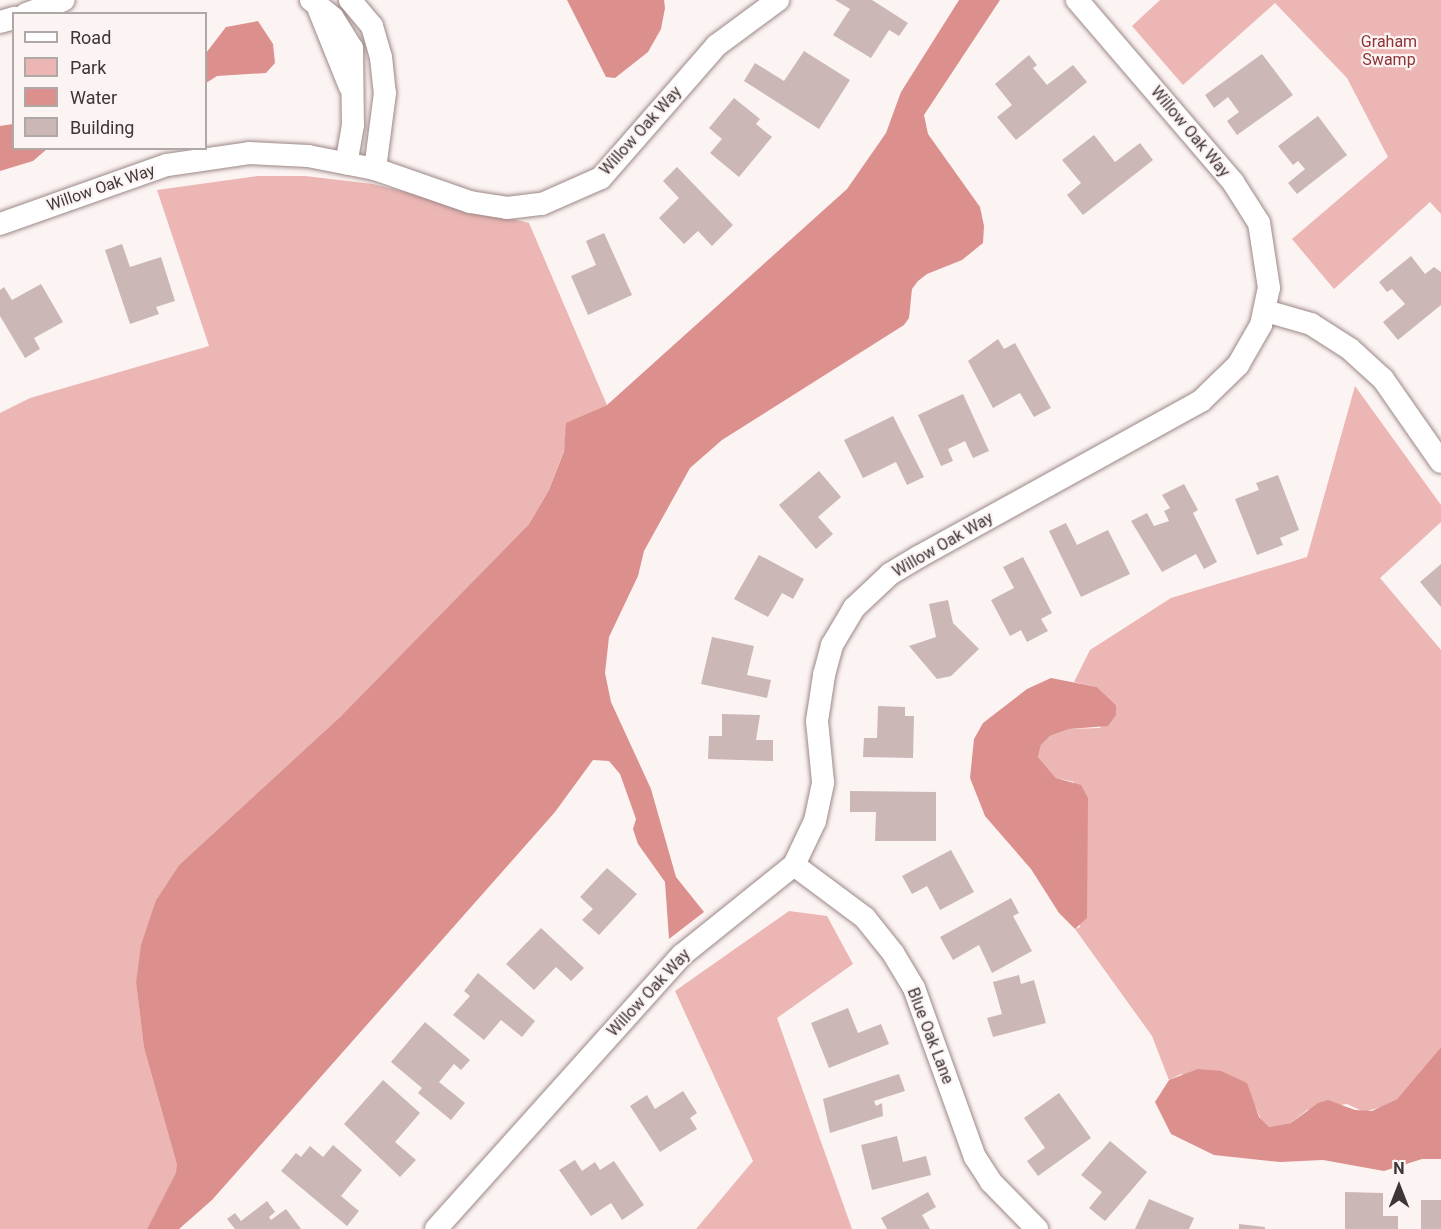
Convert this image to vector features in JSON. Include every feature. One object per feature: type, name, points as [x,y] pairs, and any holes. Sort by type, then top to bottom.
[{"type":"street","points":[[31,12],[64,0]]},
{"type":"street","points":[[350,0],[372,26],[381,57],[385,93],[375,169]]},
{"type":"street","name":"Willow Oak Way","points":[[0,224],[140,173],[194,158],[279,153],[375,169],[470,202],[507,208],[542,204],[601,178],[717,45],[778,0]]},
{"type":"street","name":"Willow Oak Way","points":[[436,1229],[682,955],[794,865],[815,821],[823,782],[817,721],[824,675],[832,645],[854,608],[890,574],[920,556],[1201,401],[1238,365],[1266,311],[1269,288],[1265,249],[1258,224],[1246,203],[1077,0]]},
{"type":"street","points":[[315,4],[351,90],[352,125],[346,163]]},
{"type":"street","points":[[1266,311],[1311,324],[1350,349],[1383,379],[1441,462]]},
{"type":"street","name":"Blue Oak Lane","points":[[794,865],[865,918],[893,953],[914,988],[975,1157],[991,1182],[1037,1229]]},
{"type":"green space","name":"Graham Swamp","points":[[1160,0],[1441,0],[1441,214],[1430,202],[1334,289],[1292,239],[1388,157],[1347,78],[1275,3],[1183,85],[1132,26]]},
{"type":"green space","points":[[257,176],[305,176],[373,184],[529,223],[607,405],[567,423],[564,450],[549,490],[529,524],[340,717],[179,865],[156,900],[136,983],[144,1048],[177,1165],[177,1173],[147,1229],[0,1229],[0,413],[30,398],[209,346],[157,190]]},
{"type":"green space","points":[[1355,386],[1441,505],[1441,522],[1380,578],[1441,650],[1441,1047],[1397,1099],[1381,1107],[1364,1112],[1347,1104],[1307,1110],[1291,1123],[1269,1127],[1263,1124],[1255,1106],[1181,1074],[1169,1080],[1152,1036],[1075,929],[1080,927],[1074,782],[1056,778],[1038,757],[1041,745],[1050,736],[1069,729],[1100,728],[1116,705],[1097,687],[1074,682],[1090,650],[1171,598],[1307,557]]},
{"type":"green space","points":[[789,911],[827,916],[853,964],[777,1018],[852,1229],[696,1229],[753,1161],[675,991]]},
{"type":"water","points":[[567,0],[664,0],[665,8],[661,29],[648,52],[615,78],[606,77]]},
{"type":"water","points":[[959,0],[1000,0],[924,115],[928,134],[980,207],[984,226],[983,243],[962,260],[927,274],[918,281],[912,289],[909,318],[904,325],[722,440],[690,468],[644,551],[638,576],[609,637],[605,673],[611,702],[651,789],[676,877],[704,912],[669,939],[665,882],[638,844],[633,829],[636,819],[620,774],[609,761],[593,760],[555,812],[212,1200],[179,1229],[147,1229],[176,1173],[177,1165],[144,1048],[136,983],[141,945],[156,900],[179,865],[340,717],[529,524],[549,490],[564,451],[566,423],[607,405],[847,189],[886,133],[901,92]]},
{"type":"water","points":[[258,21],[273,44],[275,63],[266,73],[217,76],[207,82],[207,52],[226,27]]},
{"type":"water","points":[[12,124],[12,150],[46,150],[33,161],[0,171],[0,126]]},
{"type":"water","points":[[1051,678],[1097,687],[1116,705],[1116,715],[1108,726],[1069,729],[1050,736],[1041,745],[1038,757],[1056,778],[1081,785],[1088,798],[1087,918],[1075,929],[1059,913],[1031,869],[985,816],[970,778],[974,739],[983,723],[1027,689]]},
{"type":"water","points":[[1441,1047],[1441,1159],[1422,1159],[1384,1171],[1323,1160],[1280,1162],[1214,1155],[1171,1134],[1155,1102],[1169,1080],[1198,1069],[1221,1071],[1247,1083],[1259,1117],[1269,1127],[1291,1123],[1318,1103],[1328,1100],[1355,1110],[1372,1111],[1397,1099]]},
{"type":"building","points":[[835,0],[872,0],[908,23],[899,36],[889,30],[871,58],[833,35],[850,9]]},
{"type":"building","points":[[804,51],[850,80],[819,129],[744,81],[755,63],[784,81]]},
{"type":"building","points":[[1262,54],[1293,95],[1237,135],[1227,121],[1239,112],[1228,97],[1214,108],[1205,95]]},
{"type":"building","points":[[1029,55],[1037,65],[1033,68],[1047,85],[1073,65],[1087,82],[1016,140],[997,117],[1012,105],[995,84]]},
{"type":"building","points":[[734,98],[760,119],[756,124],[772,137],[739,177],[710,153],[722,139],[709,128]]},
{"type":"building","points":[[1318,116],[1347,155],[1297,194],[1288,183],[1305,169],[1298,161],[1293,165],[1278,146]]},
{"type":"building","points":[[1094,135],[1115,162],[1140,143],[1153,160],[1083,215],[1067,195],[1081,183],[1062,160]]},
{"type":"building","points":[[677,167],[733,225],[712,246],[698,231],[684,244],[659,218],[679,198],[663,181]]},
{"type":"building","points":[[604,233],[632,295],[588,315],[571,276],[596,265],[586,241]]},
{"type":"building","points":[[122,244],[130,267],[161,257],[175,301],[156,307],[159,314],[130,324],[105,250]]},
{"type":"building","points":[[1411,256],[1425,274],[1434,267],[1441,272],[1441,305],[1398,340],[1383,322],[1405,304],[1392,289],[1387,292],[1379,282]]},
{"type":"building","points":[[41,284],[63,322],[34,338],[40,349],[25,358],[0,316],[0,290],[4,287],[12,300]]},
{"type":"building","points":[[998,339],[1004,349],[1015,343],[1051,408],[1034,417],[1020,393],[993,408],[968,361]]},
{"type":"building","points":[[963,394],[989,451],[973,458],[965,441],[948,449],[953,461],[941,466],[918,415]]},
{"type":"building","points":[[893,416],[924,477],[907,485],[896,462],[863,478],[844,440]]},
{"type":"building","points":[[819,471],[841,497],[818,517],[833,534],[816,549],[779,505]]},
{"type":"building","points":[[1278,475],[1299,530],[1280,538],[1283,545],[1257,555],[1235,499],[1259,490],[1256,483]]},
{"type":"building","points":[[1184,484],[1198,510],[1193,513],[1217,562],[1204,569],[1196,554],[1162,572],[1131,521],[1147,513],[1154,526],[1169,521],[1164,511],[1170,508],[1162,495]]},
{"type":"building","points":[[1066,523],[1077,545],[1108,530],[1130,574],[1081,597],[1049,531]]},
{"type":"building","points":[[759,555],[804,579],[793,599],[782,593],[768,617],[734,599]]},
{"type":"building","points":[[1023,557],[1052,613],[1041,619],[1048,631],[1027,642],[1021,630],[1010,636],[991,600],[1014,588],[1003,567]]},
{"type":"building","points":[[1441,564],[1441,607],[1420,582]]},
{"type":"building","points":[[948,600],[953,623],[979,649],[951,676],[937,679],[909,646],[936,637],[929,604]]},
{"type":"building","points":[[712,637],[754,646],[747,675],[771,680],[767,698],[701,684]]},
{"type":"building","points":[[878,706],[905,707],[905,716],[914,716],[913,758],[863,757],[864,738],[877,738]]},
{"type":"building","points":[[722,714],[760,715],[756,740],[773,740],[773,761],[708,759],[709,736],[722,736]]},
{"type":"building","points":[[850,791],[936,792],[936,841],[875,841],[876,812],[850,812]]},
{"type":"building","points":[[951,850],[974,892],[940,910],[927,886],[912,894],[902,876]]},
{"type":"building","points":[[607,868],[637,894],[599,935],[582,920],[593,909],[580,897]]},
{"type":"building","points":[[1011,898],[1019,913],[1013,916],[1032,951],[992,973],[979,945],[953,960],[940,937]]},
{"type":"building","points":[[541,928],[584,968],[571,981],[556,967],[534,990],[506,964]]},
{"type":"building","points":[[478,973],[535,1021],[522,1037],[501,1020],[484,1040],[453,1015],[470,996],[464,991]]},
{"type":"building","points":[[1019,975],[1021,984],[1034,980],[1046,1023],[993,1037],[987,1018],[1002,1014],[993,982]]},
{"type":"building","points":[[848,1008],[858,1033],[881,1024],[889,1044],[829,1068],[811,1023]]},
{"type":"building","points":[[425,1022],[470,1060],[461,1070],[454,1064],[439,1082],[465,1103],[451,1120],[418,1093],[422,1088],[391,1062]]},
{"type":"building","points":[[899,1074],[905,1091],[874,1101],[876,1106],[882,1103],[883,1116],[830,1133],[823,1099]]},
{"type":"building","points":[[383,1080],[420,1113],[395,1142],[416,1160],[400,1177],[344,1124]]},
{"type":"building","points":[[683,1091],[697,1113],[690,1118],[697,1129],[660,1152],[630,1106],[647,1095],[655,1109]]},
{"type":"building","points":[[1059,1093],[1091,1138],[1038,1176],[1027,1161],[1045,1148],[1024,1118]]},
{"type":"building","points":[[897,1136],[903,1162],[926,1156],[931,1175],[872,1190],[861,1145]]},
{"type":"building","points":[[1110,1141],[1147,1172],[1105,1221],[1089,1208],[1102,1192],[1081,1175]]},
{"type":"building","points":[[333,1145],[362,1170],[341,1196],[359,1211],[347,1226],[281,1171],[296,1153],[301,1157],[310,1146],[323,1157]]},
{"type":"building","points":[[575,1160],[582,1171],[595,1162],[600,1170],[614,1161],[644,1205],[622,1220],[611,1203],[591,1216],[559,1170]]},
{"type":"building","points":[[928,1192],[936,1207],[922,1215],[930,1229],[887,1229],[881,1218]]},
{"type":"building","points":[[1345,1192],[1383,1193],[1383,1216],[1398,1216],[1398,1229],[1345,1229]]},
{"type":"building","points":[[1149,1199],[1194,1218],[1189,1229],[1135,1229]]},
{"type":"building","points":[[1421,1200],[1441,1200],[1441,1229],[1421,1229]]},
{"type":"building","points":[[267,1201],[275,1212],[269,1217],[271,1220],[286,1209],[301,1229],[235,1229],[227,1219],[235,1213],[241,1221]]},
{"type":"building","points":[[1239,1224],[1265,1227],[1265,1229],[1239,1229]]}]
